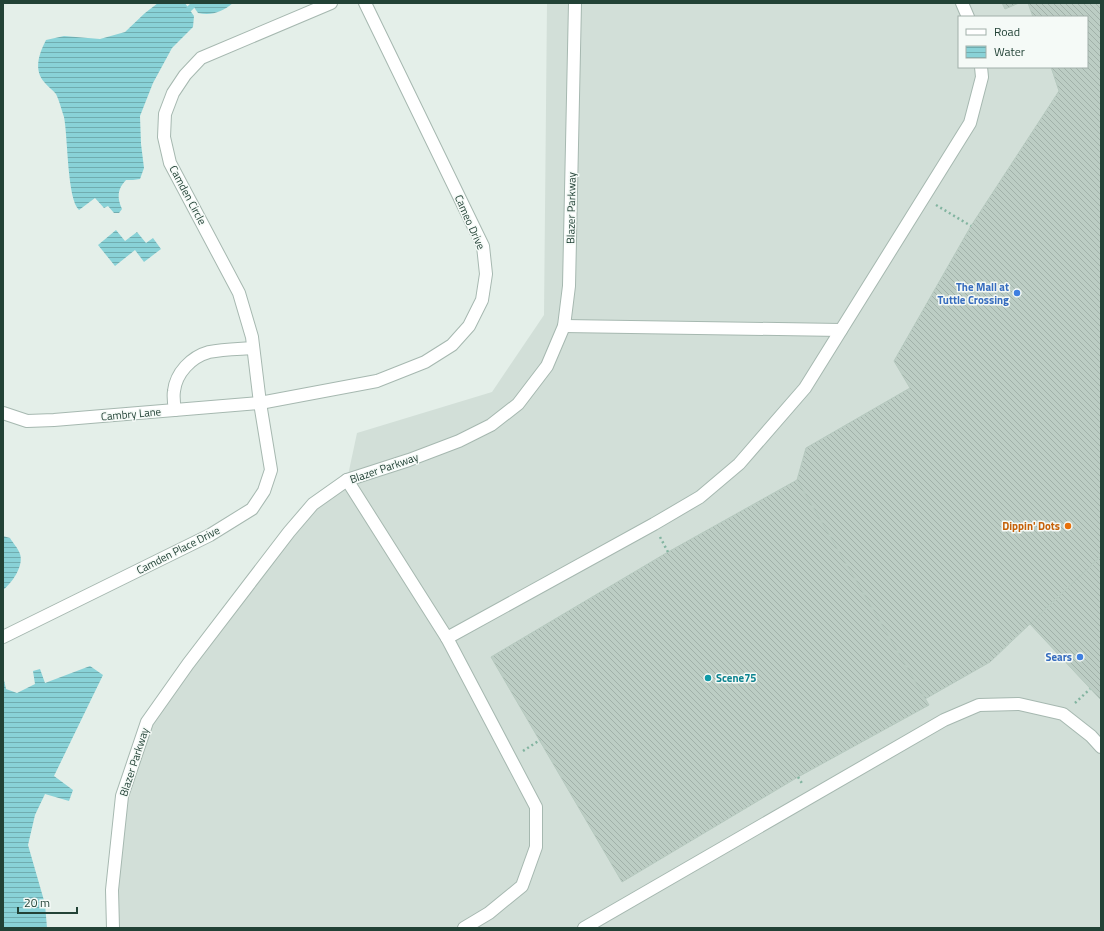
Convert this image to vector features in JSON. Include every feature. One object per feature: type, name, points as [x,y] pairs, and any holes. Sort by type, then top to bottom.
[{"type":"street","name":"Camden Circle","points":[[260,403],[252,337],[239,293],[170,163],[164,137],[166,114],[173,93],[185,74],[201,58],[331,3]]},
{"type":"street","name":"Cameo Drive","points":[[260,403],[377,381],[425,362],[452,345],[469,326],[482,300],[486,274],[483,246],[366,3]]},
{"type":"street","name":"Blazer Parkway","points":[[113,928],[112,890],[122,796],[147,722],[188,664],[289,532],[314,504],[347,480],[416,458],[459,441],[491,426],[518,404],[547,366],[564,326],[569,272],[575,3]]},
{"type":"street","points":[[962,3],[968,16]]},
{"type":"street","points":[[447,638],[700,497],[739,464],[805,388],[970,123],[982,77],[981,68]]},
{"type":"street","points":[[564,326],[841,330]]},
{"type":"street","points":[[175,410],[174,391],[177,380],[184,367],[196,358],[209,352],[253,348]]},
{"type":"street","name":"Cambry Lane","points":[[3,413],[27,421],[54,420],[260,403]]},
{"type":"street","name":"Camden Place Drive","points":[[3,637],[210,535],[252,509],[264,491],[271,470],[260,403]]},
{"type":"street","points":[[347,480],[447,638],[536,807],[536,847],[522,886],[489,914],[464,928]]},
{"type":"street","points":[[584,928],[944,720],[979,706],[1019,704],[1063,714],[1091,736],[1101,747]]},
{"type":"path","points":[[924,197],[971,226]]},
{"type":"path","points":[[1063,714],[1090,689]]},
{"type":"shaded area","points":[[547,3],[1101,3],[1101,928],[113,928],[122,796],[147,722],[289,532],[347,480],[357,433],[492,392],[544,315]]},
{"type":"water","points":[[158,3],[185,3],[194,16],[193,27],[172,48],[153,83],[140,116],[144,168],[140,179],[126,180],[123,183],[119,190],[119,201],[122,209],[119,213],[114,213],[108,206],[104,208],[95,198],[79,210],[75,204],[72,194],[64,117],[56,94],[41,78],[38,67],[39,56],[46,40],[64,36],[100,39],[125,32]]},
{"type":"water","points":[[191,3],[233,3],[221,11],[208,14],[198,13]]},
{"type":"water","points":[[116,230],[125,241],[137,232],[146,243],[153,238],[161,249],[144,262],[135,250],[115,266],[98,245]]},
{"type":"water","points":[[3,536],[10,538],[18,550],[21,559],[19,569],[10,583],[3,590]]},
{"type":"water","points":[[90,666],[103,675],[54,776],[73,790],[69,801],[45,794],[35,815],[28,845],[45,904],[47,928],[3,928],[3,680],[6,689],[17,693],[35,684],[33,671],[40,669],[45,683]]},
{"type":"building","points":[[1002,3],[1019,3],[1005,9]]},
{"type":"building","name":"The Mall at Tuttle Crossing","points":[[1028,3],[1101,3],[1101,556],[990,662],[925,699],[797,480],[806,448],[910,388],[894,361],[971,226],[1059,91],[1051,68],[1088,68],[1088,16],[1033,16]]},
{"type":"building","name":"Scene75","points":[[797,480],[929,705],[798,777],[622,882],[491,657],[668,552]]},
{"type":"building","name":"Sears","points":[[1101,556],[1101,700],[1030,624]]},
{"type":"waterway","points":[[189,9],[193,5]]},
{"type":"place","name":"The Mall at Tuttle Crossing","points":[[1017,293]]},
{"type":"place","name":"Dippin' Dots","points":[[1068,526]]},
{"type":"place","name":"Sears","points":[[1080,657]]},
{"type":"place","name":"Scene75","points":[[708,678]]}]
